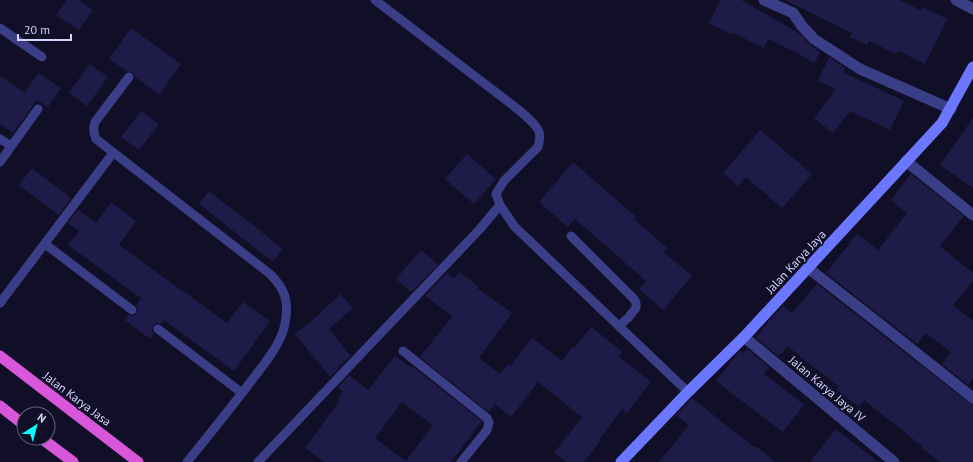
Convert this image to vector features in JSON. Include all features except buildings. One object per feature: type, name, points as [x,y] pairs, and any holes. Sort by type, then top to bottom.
[{"type":"highway","name":"Jalan Karya Jasa","points":[[0,356],[138,462]]},
{"type":"highway","points":[[0,406],[16,419]]},
{"type":"highway","points":[[52,446],[73,462]]},
{"type":"main road","name":"Jalan Karya Jaya","points":[[621,462],[688,392],[744,337],[942,123],[973,67]]},
{"type":"street","points":[[764,0],[793,14],[814,39],[860,70],[951,109]]},
{"type":"street","points":[[956,0],[973,9]]},
{"type":"street","points":[[906,162],[973,214]]},
{"type":"street","points":[[808,268],[973,398]]},
{"type":"street","name":"Jalan Karya Jaya IV","points":[[744,337],[894,462]]},
{"type":"lane","points":[[375,0],[515,107],[535,125],[540,132],[538,147],[504,181],[499,188],[496,194],[500,205],[514,227],[688,392]]},
{"type":"lane","points":[[0,28],[42,57]]},
{"type":"lane","points":[[129,76],[95,122],[93,134],[96,139],[270,274],[282,288],[285,297],[286,311],[284,326],[270,357],[188,462]]},
{"type":"lane","points":[[0,162],[38,110]]},
{"type":"lane","points":[[0,138],[11,146]]},
{"type":"lane","points":[[0,303],[113,153]]},
{"type":"lane","points":[[258,462],[479,230],[500,205]]},
{"type":"lane","points":[[571,236],[636,301],[636,308],[620,326]]},
{"type":"lane","points":[[45,244],[132,310]]},
{"type":"lane","points":[[158,329],[242,393]]},
{"type":"lane","points":[[403,351],[488,418],[489,423],[487,430],[461,462]]}]
